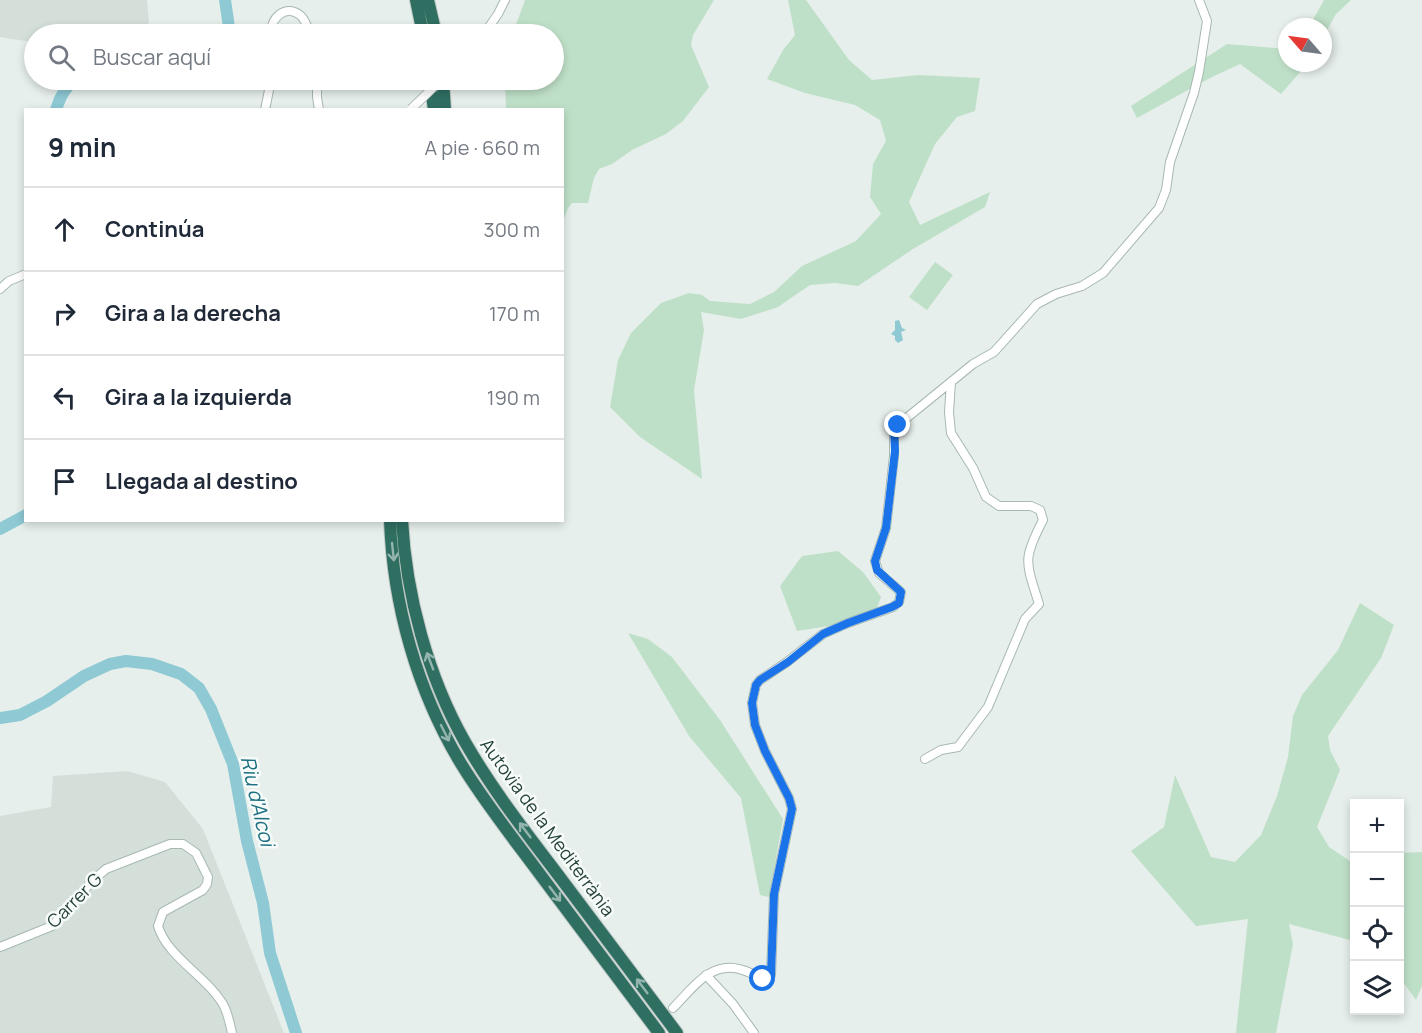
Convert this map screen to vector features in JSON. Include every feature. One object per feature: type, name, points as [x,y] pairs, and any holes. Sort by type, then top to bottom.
[{"type":"highway","points":[[416,0],[421,24]]},
{"type":"highway","points":[[428,0],[434,24]]},
{"type":"highway","points":[[431,90],[434,108]]},
{"type":"highway","points":[[443,90],[446,108]]},
{"type":"highway","name":"Autovia de la Mediterrània","points":[[390,522],[403,584],[448,709],[472,755],[501,799],[677,1033]]},
{"type":"highway","name":"Autovia de la Mediterrània","points":[[402,522],[403,584],[408,636],[420,680],[434,712],[460,762],[489,806],[659,1033]]},
{"type":"street","points":[[491,24],[505,0]]},
{"type":"street","points":[[673,1008],[706,975],[717,969],[737,968],[766,980],[771,975],[774,894],[792,809],[755,725],[752,703],[754,689],[760,680],[788,662],[823,634],[899,603],[901,592],[877,570],[875,561],[886,528],[895,451],[894,431],[901,422],[973,364],[994,352],[1037,304],[1056,294],[1082,286],[1103,273],[1159,208],[1166,190],[1173,153],[1199,72],[1207,21],[1199,0]]},
{"type":"street","points":[[272,24],[274,19],[283,12],[291,11],[301,16],[305,24]]},
{"type":"street","points":[[266,108],[269,90]]},
{"type":"street","points":[[317,90],[319,108]]},
{"type":"street","points":[[412,108],[431,90]]},
{"type":"street","points":[[0,289],[9,281],[24,275]]},
{"type":"street","points":[[925,759],[941,750],[958,747],[988,707],[1025,619],[1039,604],[1026,564],[1031,543],[1043,520],[1040,510],[1031,506],[999,506],[986,496],[973,468],[951,433],[949,405],[951,382]]},
{"type":"street","name":"Carrer G","points":[[0,946],[52,926],[92,881],[106,869],[170,844],[183,844],[196,853],[206,872],[207,884],[203,890],[164,912],[158,926],[164,939],[223,1004],[232,1033]]},
{"type":"street","points":[[706,975],[733,1004],[754,1033]]},
{"type":"shaded area","points":[[0,0],[147,0],[149,23],[147,24],[24,24],[24,41],[0,37]]},
{"type":"shaded area","points":[[127,771],[165,782],[203,829],[284,1033],[0,1033],[0,816],[51,807],[53,776]]},
{"type":"green space","points":[[525,0],[714,0],[693,35],[691,45],[709,87],[683,121],[666,134],[599,169],[594,178],[588,203],[572,203],[564,219],[564,108],[506,108],[505,90],[564,90],[564,24],[516,24]]},
{"type":"green space","points":[[788,0],[806,0],[849,60],[872,80],[918,75],[980,78],[975,111],[957,117],[935,144],[909,202],[920,225],[990,192],[985,207],[913,249],[858,286],[835,283],[810,285],[778,307],[741,319],[701,312],[704,330],[694,390],[702,479],[640,437],[610,407],[618,360],[631,333],[661,303],[689,293],[702,295],[710,301],[750,304],[774,292],[802,266],[856,241],[881,214],[870,197],[873,164],[886,141],[880,120],[855,105],[805,93],[767,79],[783,50],[795,35]]},
{"type":"green space","points":[[1324,0],[1351,0],[1332,21],[1332,18],[1314,18]]},
{"type":"green space","points":[[1227,44],[1278,48],[1278,72],[1300,72],[1281,94],[1240,64],[1137,118],[1131,106]]},
{"type":"green space","points":[[935,262],[953,275],[927,310],[909,297]]},
{"type":"green space","points":[[838,551],[863,572],[881,597],[873,619],[797,631],[780,586],[802,556]]},
{"type":"green space","points":[[1360,603],[1394,625],[1381,658],[1328,736],[1330,750],[1340,770],[1317,827],[1329,847],[1350,861],[1350,940],[1289,924],[1293,944],[1276,1033],[1236,1033],[1248,919],[1196,926],[1131,851],[1164,827],[1175,775],[1211,857],[1235,862],[1261,835],[1277,796],[1288,757],[1293,716],[1302,695],[1338,650]]},
{"type":"green space","points":[[628,633],[648,639],[672,657],[720,720],[783,819],[769,897],[760,895],[741,798],[689,736]]},
{"type":"green space","points":[[1422,852],[1422,986],[1416,1000],[1404,984],[1404,853]]},
{"type":"water","points":[[899,320],[902,328],[906,330],[901,332],[903,340],[898,343],[895,336],[891,334],[895,330],[895,321]]},
{"type":"waterway","name":"Riu d'Alcoi","points":[[225,0],[229,24]]},
{"type":"waterway","name":"Riu d'Alcoi","points":[[57,108],[65,90]]},
{"type":"waterway","name":"Riu d'Alcoi","points":[[0,529],[24,516]]},
{"type":"waterway","name":"Riu d'Alcoi","points":[[0,718],[20,715],[47,701],[84,676],[110,664],[126,661],[152,664],[181,674],[199,688],[211,709],[233,764],[247,841],[263,903],[270,953],[296,1033]]},
{"type":"route","points":[[763,979],[769,979],[771,975],[774,894],[792,809],[755,725],[752,708],[753,693],[760,680],[788,662],[817,638],[831,630],[899,603],[901,592],[877,570],[875,565],[875,557],[886,528],[895,451],[894,431],[898,425]]}]
